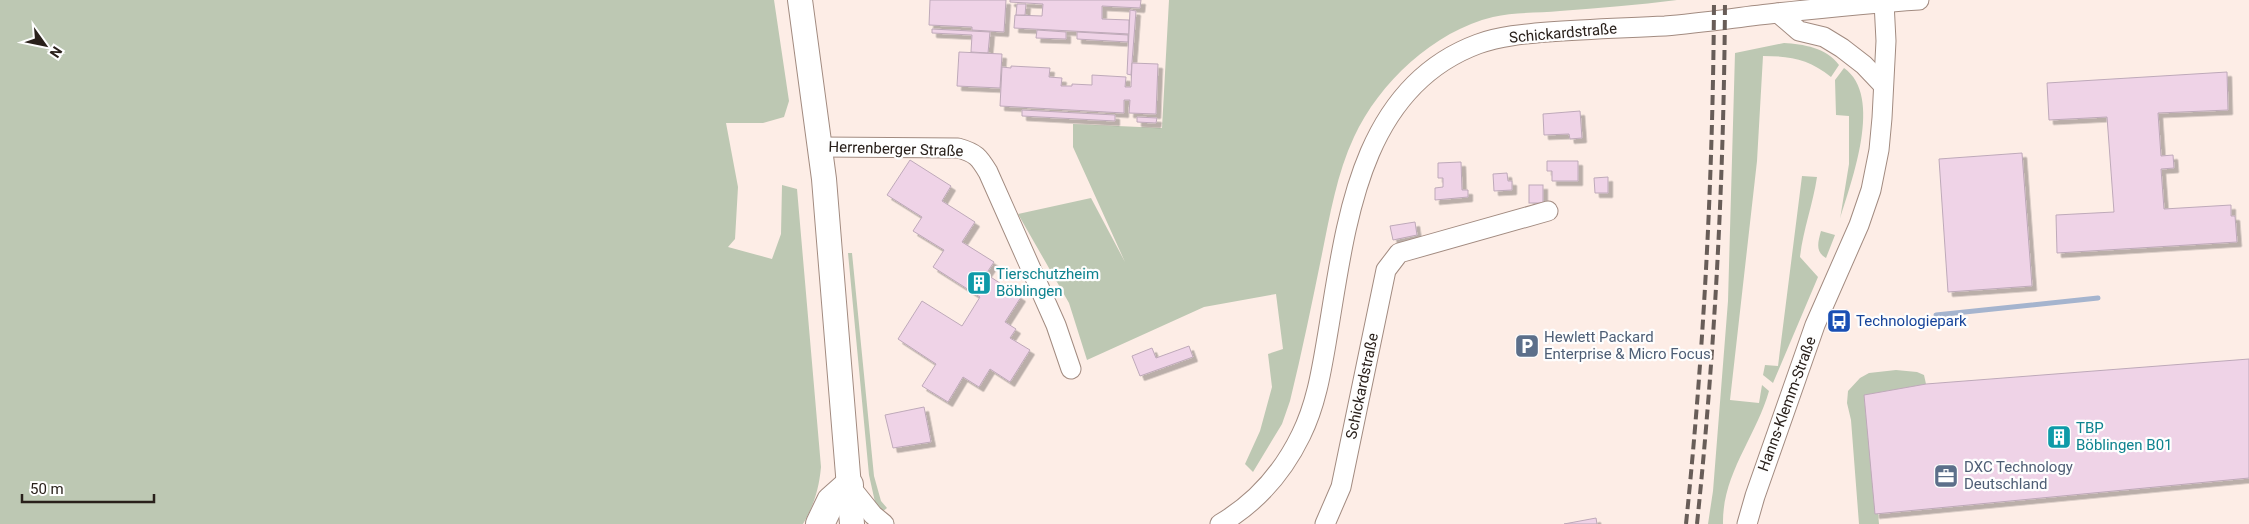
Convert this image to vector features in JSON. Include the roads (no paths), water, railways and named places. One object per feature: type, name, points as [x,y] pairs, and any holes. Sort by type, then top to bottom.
[{"type":"highway","points":[[820,524],[831,501],[849,485]]},
{"type":"main road","name":"Herrenberger Straße","points":[[800,0],[821,147],[852,524]]},
{"type":"street","name":"Schickardstraße","points":[[1220,524],[1242,511],[1274,480],[1302,434],[1318,388],[1347,226],[1358,184],[1370,149],[1383,124],[1401,100],[1422,78],[1452,56],[1478,44],[1511,35],[1667,26],[1884,2],[1919,0]]},
{"type":"street","name":"Hanns-Klemm-Straße","points":[[1747,524],[1815,325],[1859,225],[1871,190],[1879,150],[1884,85],[1886,41],[1884,2]]},
{"type":"street","points":[[1778,13],[1799,31],[1824,37],[1842,48],[1864,65],[1884,85]]},
{"type":"street","name":"Herrenberger Straße","points":[[821,147],[958,148],[972,152],[977,156],[988,172],[1056,325],[1071,369]]},
{"type":"street","name":"Schickardstraße","points":[[1325,524],[1342,487],[1386,270],[1399,253],[1548,211]]},
{"type":"street","points":[[849,485],[873,515],[884,524]]},
{"type":"waterway","points":[[1936,315],[2098,298]]},
{"type":"railway","points":[[1686,524],[1703,328],[1712,131],[1714,0]]},
{"type":"railway","points":[[1697,524],[1714,328],[1723,131],[1725,0]]},
{"type":"place","name":"Tierschutzheim Böblingen","points":[[979,283]]},
{"type":"place","name":"Technologiepark","points":[[1839,321]]},
{"type":"place","name":"Hewlett Packard Enterprise & Micro Focus","points":[[1527,346]]},
{"type":"place","name":"TBP Böblingen B01","points":[[2059,437]]},
{"type":"place","name":"DXC Technology Deutschland","points":[[1946,476]]}]
